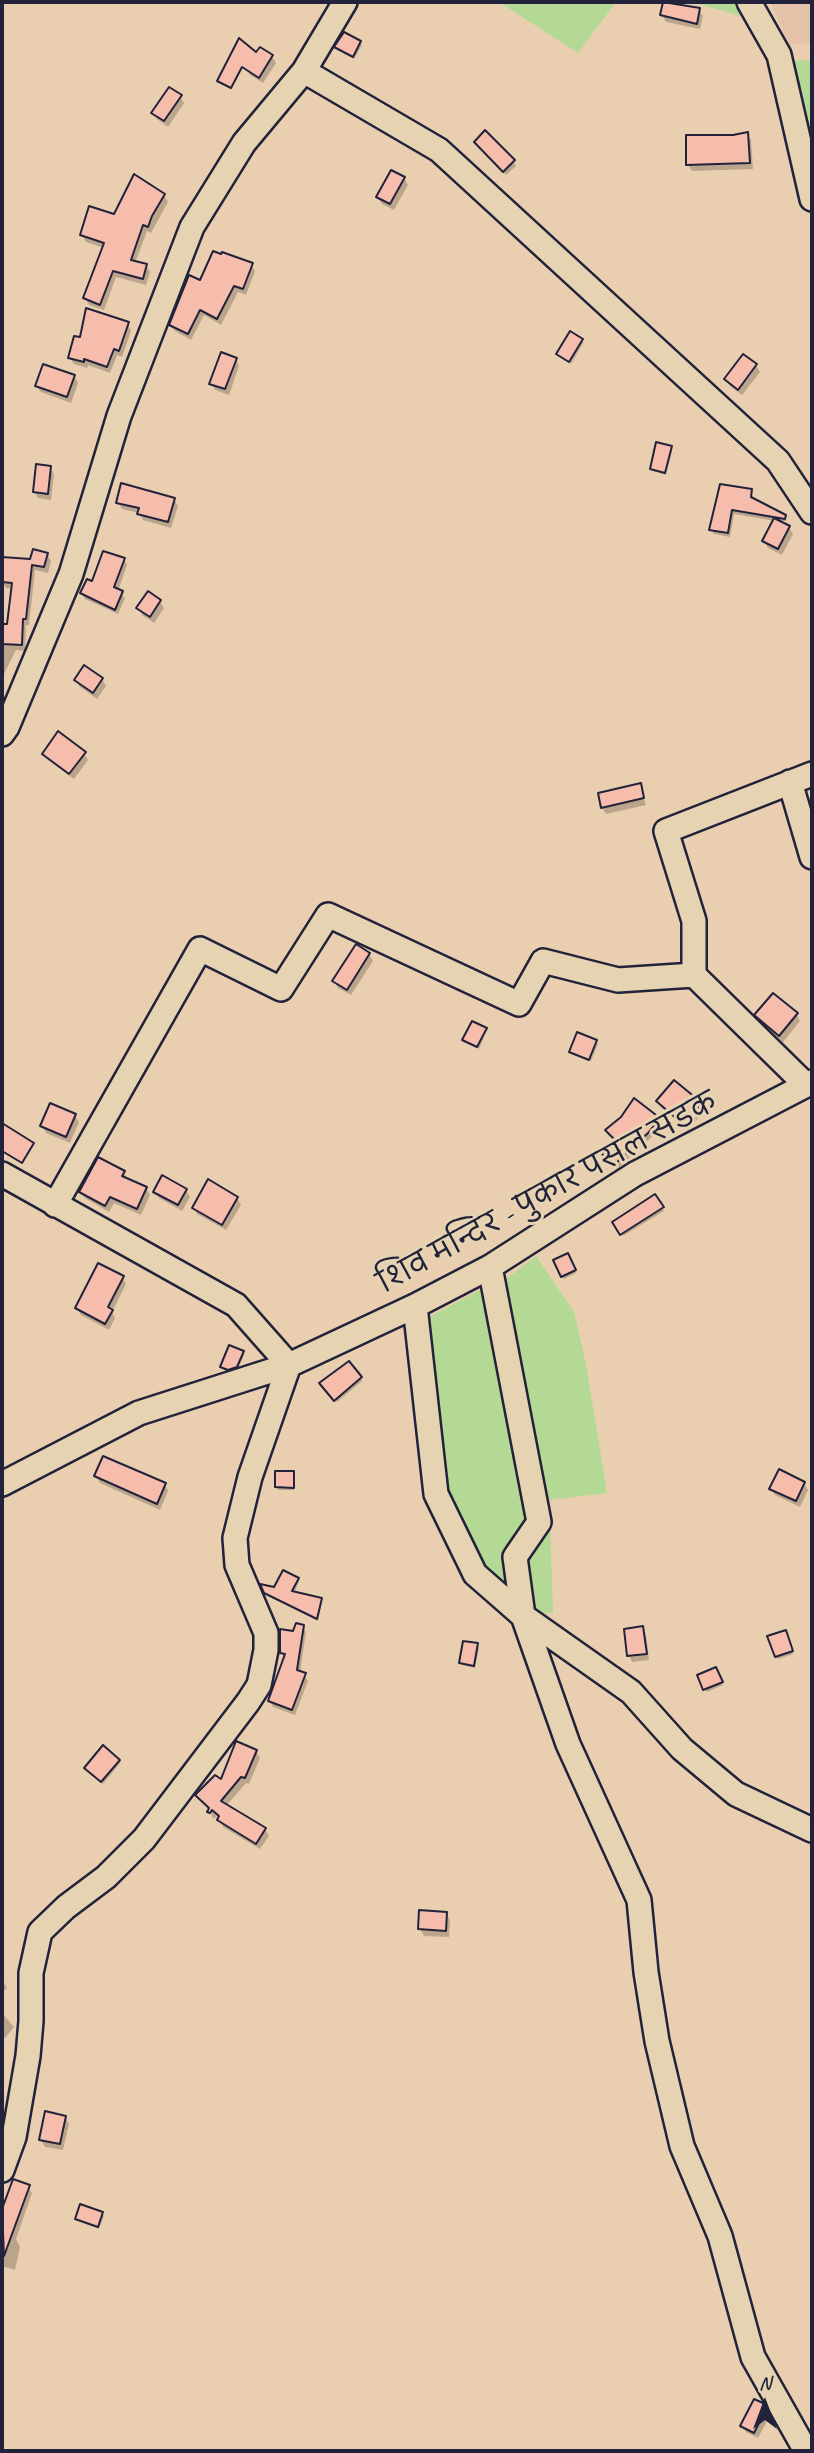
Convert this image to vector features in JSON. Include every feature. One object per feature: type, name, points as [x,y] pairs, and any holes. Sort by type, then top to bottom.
[{"type":"street","points":[[2,734],[71,574],[119,416],[191,227],[244,143],[304,71],[345,2]]},
{"type":"street","points":[[749,2],[779,55],[812,199]]},
{"type":"street","points":[[304,71],[439,150],[778,461],[812,512]]},
{"type":"street","points":[[809,1083],[694,975],[694,921],[666,831],[812,774]]},
{"type":"street","points":[[790,782],[812,857]]},
{"type":"street","points":[[54,1205],[200,949],[281,989],[328,915],[519,1004],[543,961],[618,980],[694,975]]},
{"type":"street","name":"शिव मन्दिर - पुकार पसल सडक","points":[[2,1484],[139,1413],[289,1365],[415,1306],[490,1266],[635,1174],[809,1083]]},
{"type":"street","points":[[2,1174],[236,1305],[289,1365],[250,1477],[235,1538],[237,1565],[266,1633],[266,1650],[259,1685],[144,1839],[106,1877],[66,1907],[40,1931],[32,1973],[28,2056],[8,2134],[2,2170]]},
{"type":"street","points":[[490,1266],[539,1522],[515,1557],[523,1616],[568,1744],[639,1899],[646,1972],[657,2041],[682,2147],[720,2236],[753,2357],[806,2451]]},
{"type":"street","points":[[415,1306],[436,1494],[475,1574],[523,1616],[631,1692],[682,1749],[736,1794],[812,1830]]},
{"type":"shaded area","points":[[770,2],[812,2],[812,43],[789,44]]},
{"type":"green space","points":[[499,2],[616,2],[578,53]]},
{"type":"green space","points":[[692,2],[737,2],[747,18]]},
{"type":"green space","points":[[812,60],[812,158],[786,61]]},
{"type":"green space","points":[[536,1256],[574,1312],[586,1364],[607,1493],[549,1500],[501,1283]]},
{"type":"green space","points":[[487,1286],[531,1515],[507,1548],[512,1593],[482,1570],[446,1494],[422,1321]]},
{"type":"green space","points":[[550,1521],[553,1613],[534,1613],[522,1561]]},
{"type":"building","points":[[663,2],[700,8],[697,24],[660,15]]},
{"type":"building","points":[[344,32],[361,41],[353,57],[334,47]]},
{"type":"building","points":[[239,38],[256,52],[260,47],[273,55],[259,78],[242,67],[231,88],[217,81]]},
{"type":"building","points":[[169,87],[182,95],[164,121],[151,113]]},
{"type":"building","points":[[485,130],[515,160],[503,172],[474,142]]},
{"type":"building","points":[[748,132],[750,163],[686,165],[686,135],[733,135]]},
{"type":"building","points":[[391,170],[405,177],[390,204],[376,197]]},
{"type":"building","points":[[134,174],[165,194],[148,227],[143,225],[131,260],[147,264],[143,279],[113,271],[100,305],[83,298],[104,243],[80,235],[89,206],[114,214]]},
{"type":"building","points":[[213,251],[253,263],[243,289],[234,286],[217,319],[200,310],[188,334],[169,325],[189,275],[200,280]]},
{"type":"building","points":[[86,308],[129,322],[119,351],[114,349],[107,367],[84,359],[84,362],[68,358],[74,336],[80,337]]},
{"type":"building","points":[[570,331],[583,339],[569,362],[556,354]]},
{"type":"building","points":[[221,352],[237,358],[225,389],[209,384]]},
{"type":"building","points":[[743,354],[757,364],[738,390],[724,379]]},
{"type":"building","points":[[43,364],[75,375],[67,397],[35,386]]},
{"type":"building","points":[[656,442],[672,446],[665,473],[650,469]]},
{"type":"building","points":[[36,464],[51,466],[48,494],[33,492]]},
{"type":"building","points":[[121,483],[175,498],[168,522],[137,514],[139,508],[116,503]]},
{"type":"building","points":[[720,484],[752,489],[751,497],[786,515],[785,519],[732,510],[728,533],[709,530]]},
{"type":"building","points":[[774,518],[790,526],[778,549],[762,541]]},
{"type":"building","points":[[33,549],[48,553],[44,567],[32,565],[26,619],[23,619],[22,645],[2,644],[2,624],[7,624],[12,583],[2,582],[2,557],[30,559]]},
{"type":"building","points":[[103,551],[125,558],[114,587],[123,591],[115,610],[80,593],[87,579],[92,581]]},
{"type":"building","points":[[148,591],[161,600],[150,617],[136,608]]},
{"type":"building","points":[[84,665],[103,678],[93,693],[74,680]]},
{"type":"building","points":[[58,731],[86,752],[69,774],[42,754]]},
{"type":"building","points":[[641,783],[644,798],[601,808],[598,793]]},
{"type":"building","points":[[356,944],[370,953],[347,990],[332,981]]},
{"type":"building","points":[[773,993],[798,1013],[779,1036],[754,1015]]},
{"type":"building","points":[[472,1021],[487,1028],[477,1047],[462,1040]]},
{"type":"building","points":[[577,1032],[597,1040],[589,1060],[569,1052]]},
{"type":"building","points":[[674,1080],[702,1103],[683,1124],[656,1101]]},
{"type":"building","points":[[634,1098],[660,1118],[613,1166],[602,1154],[616,1141],[605,1130],[621,1117]]},
{"type":"building","points":[[50,1103],[76,1114],[66,1137],[40,1126]]},
{"type":"building","points":[[2,1123],[34,1143],[22,1163],[2,1151]]},
{"type":"building","points":[[98,1157],[125,1171],[122,1176],[147,1187],[137,1209],[110,1197],[105,1206],[79,1192]]},
{"type":"building","points":[[162,1175],[187,1189],[178,1205],[153,1192]]},
{"type":"building","points":[[208,1179],[238,1197],[222,1225],[192,1208]]},
{"type":"building","points":[[655,1194],[664,1207],[620,1235],[612,1222]]},
{"type":"building","points":[[568,1253],[576,1270],[561,1277],[553,1260]]},
{"type":"building","points":[[98,1263],[124,1276],[108,1307],[113,1310],[105,1324],[75,1308]]},
{"type":"building","points":[[229,1345],[244,1351],[237,1367],[228,1370],[220,1367]]},
{"type":"building","points":[[349,1361],[362,1377],[334,1401],[319,1383]]},
{"type":"building","points":[[103,1456],[166,1483],[157,1504],[94,1476]]},
{"type":"building","points":[[779,1469],[805,1482],[796,1501],[769,1489]]},
{"type":"building","points":[[275,1471],[294,1471],[294,1488],[275,1487]]},
{"type":"building","points":[[283,1570],[299,1578],[292,1591],[322,1598],[317,1619],[264,1593],[260,1584],[274,1587]]},
{"type":"building","points":[[296,1623],[304,1625],[297,1670],[306,1673],[292,1710],[268,1701],[285,1654],[280,1653],[280,1629],[293,1631]]},
{"type":"building","points":[[643,1626],[647,1654],[627,1656],[624,1629]]},
{"type":"building","points":[[786,1630],[793,1651],[775,1657],[767,1636]]},
{"type":"building","points":[[463,1641],[478,1643],[474,1666],[459,1663]]},
{"type":"building","points":[[716,1667],[723,1682],[703,1690],[697,1675]]},
{"type":"building","points":[[236,1741],[257,1750],[245,1778],[241,1777],[221,1801],[266,1828],[256,1844],[217,1820],[219,1816],[212,1810],[207,1812],[209,1808],[195,1795],[215,1775],[221,1779]]},
{"type":"building","points":[[103,1745],[120,1760],[101,1782],[84,1768]]},
{"type":"building","points":[[419,1910],[447,1912],[446,1931],[418,1929]]},
{"type":"building","points":[[45,2111],[66,2116],[60,2144],[39,2140]]},
{"type":"building","points":[[13,2179],[30,2185],[4,2256],[2,2209]]},
{"type":"building","points":[[80,2204],[103,2212],[98,2227],[75,2219]]},
{"type":"building","points":[[754,2399],[763,2403],[766,2409],[754,2433],[740,2426]]}]
